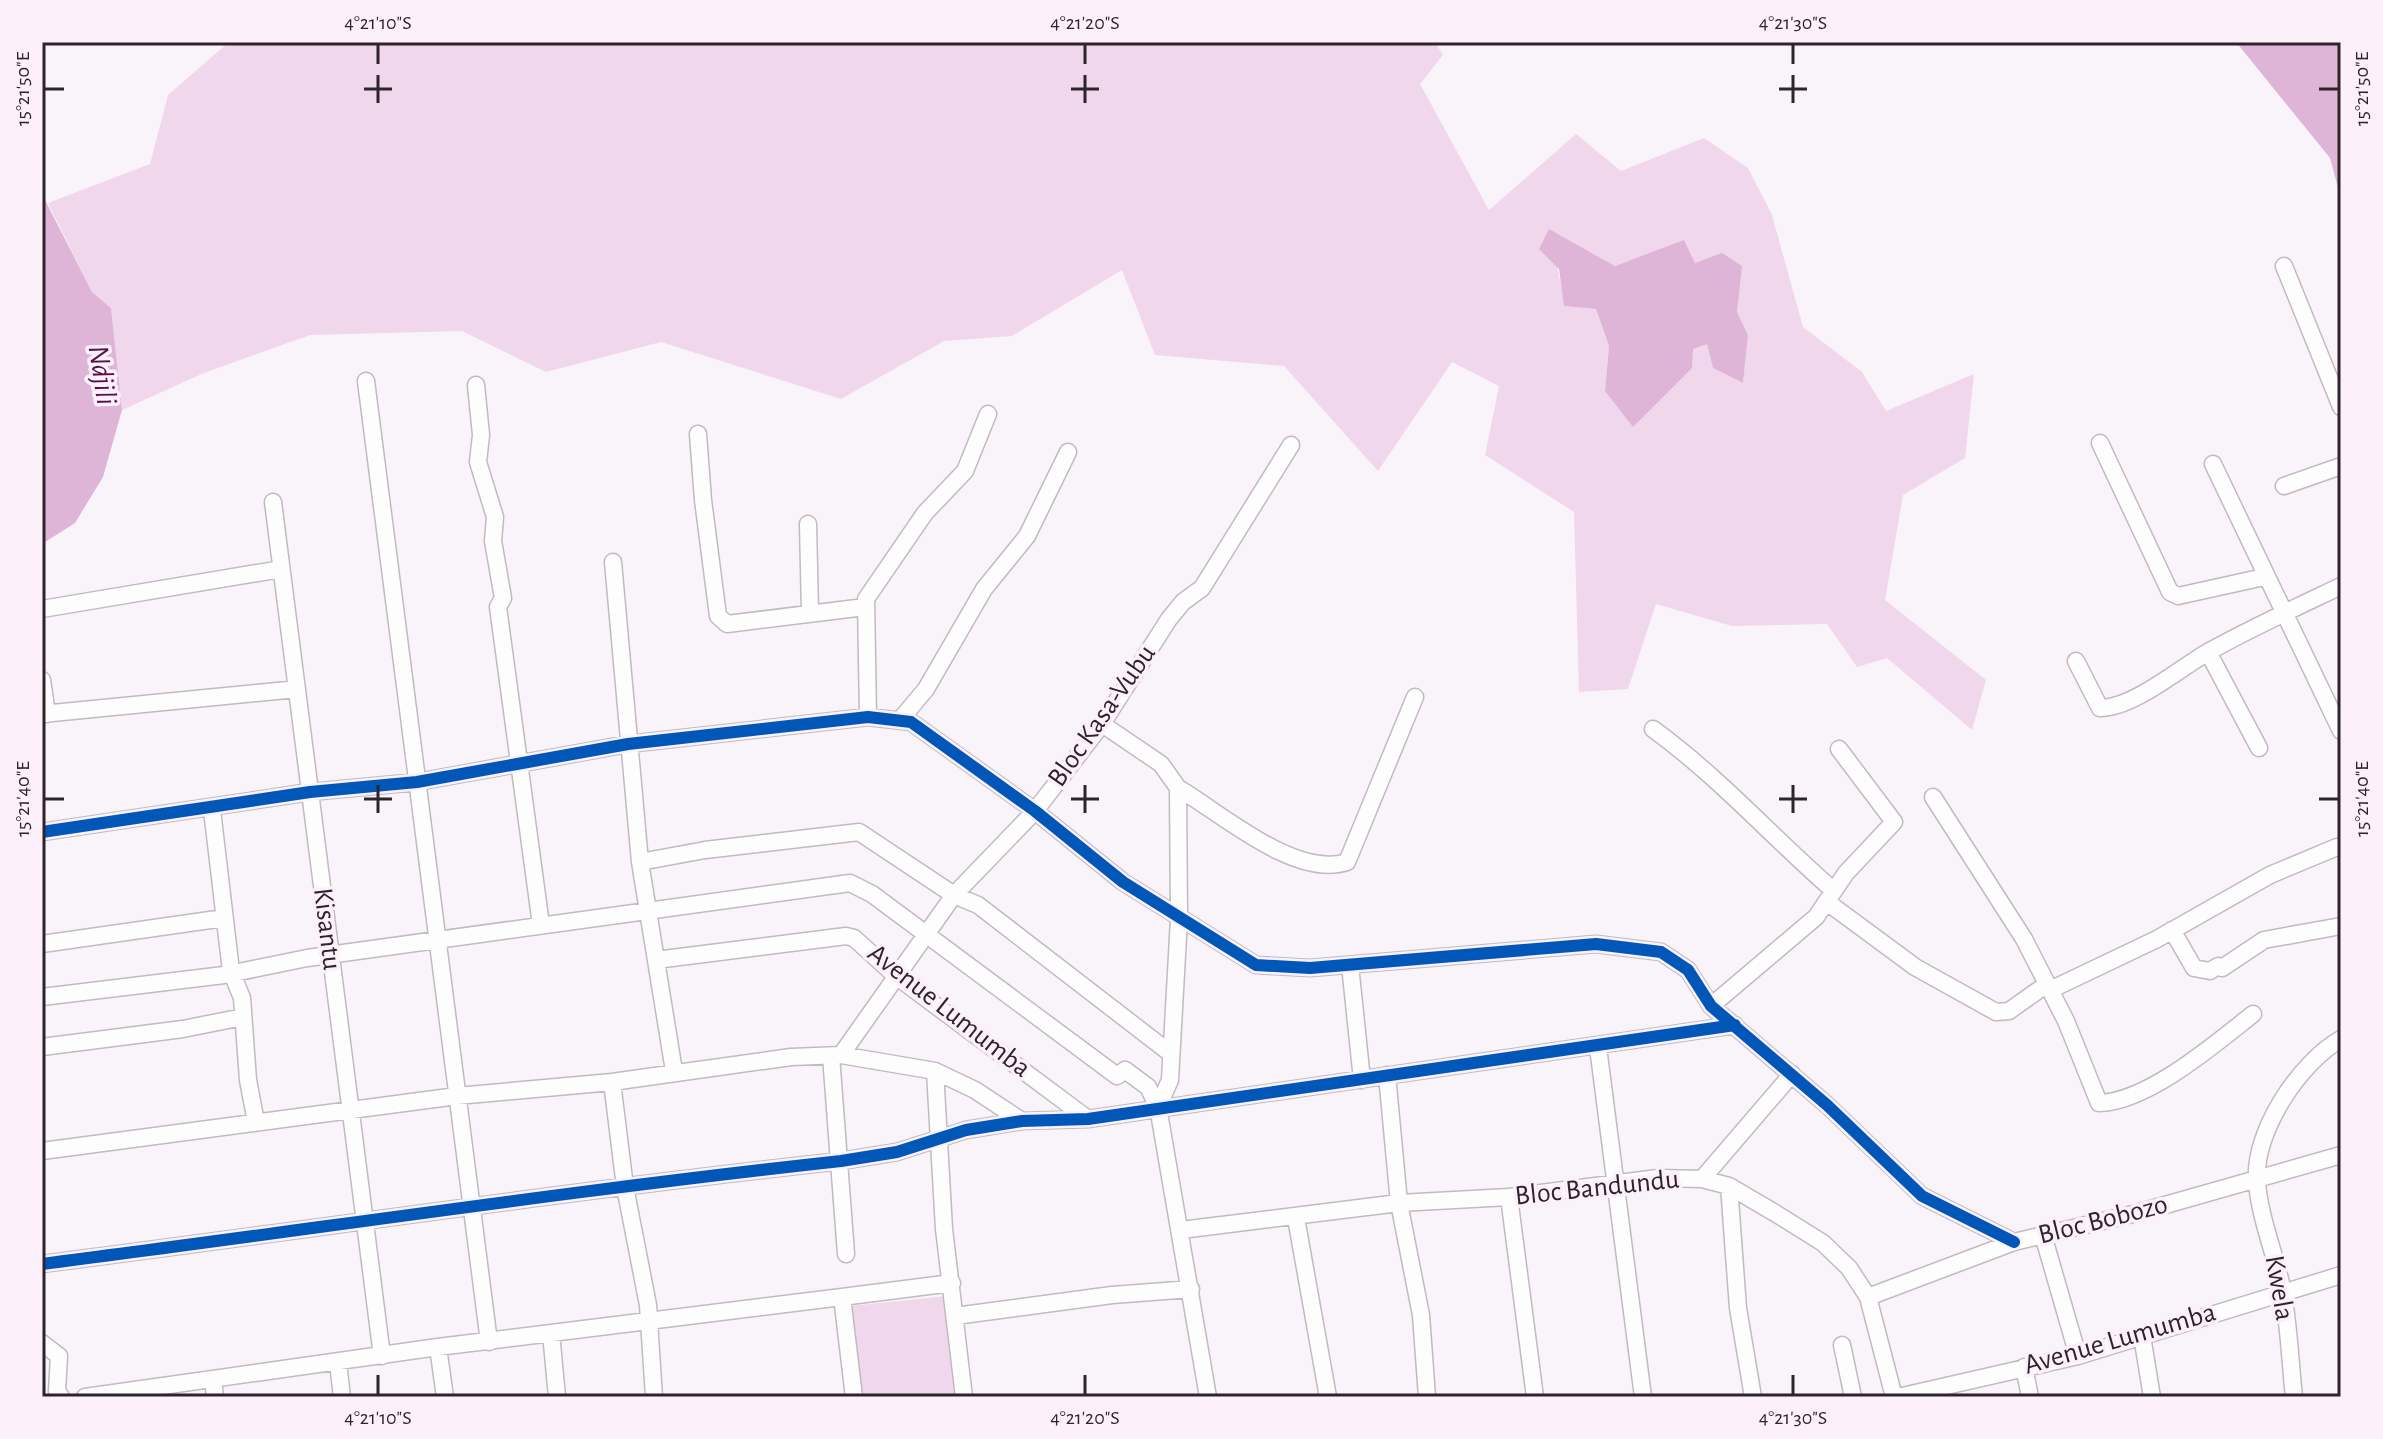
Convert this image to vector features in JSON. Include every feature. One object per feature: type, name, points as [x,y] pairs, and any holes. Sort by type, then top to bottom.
[{"type":"street","points":[[2284,266],[2341,407]]},
{"type":"street","points":[[366,381],[489,1342]]},
{"type":"street","points":[[476,385],[481,435],[478,462],[495,517],[493,541],[503,598],[498,607],[541,925]]},
{"type":"street","points":[[868,717],[865,607],[875,584],[925,513],[965,471],[988,414]]},
{"type":"street","points":[[698,434],[718,616],[727,624],[865,607]]},
{"type":"street","points":[[2100,443],[2170,592],[2178,596],[2264,577]]},
{"type":"street","name":"Bloc Kasa-Vubu","points":[[836,1055],[954,895],[1035,811],[1102,724],[1169,619],[1183,602],[1202,588],[1291,445]]},
{"type":"street","points":[[900,720],[926,689],[984,589],[1019,550],[1068,452]]},
{"type":"street","points":[[2213,464],[2264,577],[2338,712],[2341,731]]},
{"type":"street","points":[[2284,486],[2341,466]]},
{"type":"street","name":"Kisantu","points":[[273,502],[382,1356]]},
{"type":"street","points":[[808,524],[810,613]]},
{"type":"street","points":[[613,562],[640,862],[674,1071]]},
{"type":"street","points":[[42,609],[281,569]]},
{"type":"street","points":[[2076,661],[2100,708],[2109,708],[2147,691],[2208,652],[2341,586]]},
{"type":"street","points":[[2208,652],[2259,748]]},
{"type":"street","points":[[42,680],[44,714],[297,689]]},
{"type":"street","points":[[1102,724],[1161,764],[1178,788],[1215,809],[1264,846],[1334,866],[1347,862],[1415,697]]},
{"type":"street","points":[[42,832],[212,810],[310,792],[417,782],[628,744],[868,717],[911,722],[1035,811],[1123,882],[1256,965],[1310,968],[1596,944],[1661,952],[1688,970],[1711,1006],[1792,1074],[1922,1196],[2014,1242]]},
{"type":"street","points":[[1653,729],[1720,781],[1831,896],[1915,967],[1996,1012],[2009,1011],[2049,987],[2172,930],[2270,875],[2337,847]]},
{"type":"street","points":[[1711,1006],[1794,938],[1831,896],[1846,873],[1894,822],[1839,749]]},
{"type":"street","points":[[1158,1107],[1170,1080],[1179,919],[1178,788]]},
{"type":"street","points":[[1933,797],[2024,939],[2049,987],[2099,1103],[2142,1089],[2180,1068],[2253,1014]]},
{"type":"street","points":[[212,810],[220,854],[231,971],[242,998],[256,1122]]},
{"type":"street","points":[[640,862],[705,850],[859,832],[954,895],[997,919],[1170,1053]]},
{"type":"street","points":[[42,997],[224,975],[231,971],[541,925],[850,883],[872,894],[1117,1076],[1125,1070],[1148,1087],[1158,1107],[1208,1397]]},
{"type":"street","points":[[42,944],[224,918]]},
{"type":"street","points":[[2172,930],[2194,968],[2210,971],[2228,965],[2237,955],[2264,940],[2341,926]]},
{"type":"street","name":"Avenue Lumumba","points":[[656,960],[846,936],[860,943],[896,976],[1088,1119]]},
{"type":"street","points":[[1350,965],[1362,1080]]},
{"type":"street","points":[[42,1047],[183,1029],[243,1017]]},
{"type":"street","points":[[42,1264],[365,1223],[471,1204],[841,1161],[897,1152],[940,1138],[1022,1121],[1088,1119],[1735,1025]]},
{"type":"street","points":[[2257,1181],[2259,1152],[2284,1096],[2311,1062],[2341,1039]]},
{"type":"street","points":[[1598,1047],[1643,1397]]},
{"type":"street","points":[[836,1055],[846,1254]]},
{"type":"street","points":[[42,1151],[457,1096],[612,1082],[791,1057],[836,1055],[935,1071],[975,1090],[1022,1121]]},
{"type":"street","points":[[935,1071],[944,1229],[964,1397]]},
{"type":"street","points":[[1702,1179],[1792,1074]]},
{"type":"street","points":[[1387,1075],[1399,1203],[1421,1315],[1427,1397]]},
{"type":"street","points":[[612,1082],[625,1187],[649,1320],[654,1397]]},
{"type":"street","name":"Bloc Bobozo","points":[[1868,1297],[2014,1242],[2257,1181],[2341,1155]]},
{"type":"street","name":"Bloc Bandundu","points":[[1181,1230],[1399,1203],[1509,1197],[1658,1178],[1702,1179],[1729,1186],[1823,1243],[1849,1268],[1868,1297],[1896,1397]]},
{"type":"street","name":"Kwela","points":[[2257,1181],[2283,1290],[2294,1397]]},
{"type":"street","points":[[1729,1186],[1738,1308],[1753,1397]]},
{"type":"street","points":[[1509,1197],[1535,1397]]},
{"type":"street","points":[[1296,1218],[1328,1397]]},
{"type":"street","points":[[2043,1235],[2078,1356]]},
{"type":"street","name":"Avenue Lumumba","points":[[1896,1397],[2078,1356],[2283,1290],[2341,1275]]},
{"type":"street","points":[[85,1397],[438,1347],[952,1283]]},
{"type":"street","points":[[955,1316],[1112,1295],[1191,1289]]},
{"type":"street","points":[[842,1297],[854,1397]]},
{"type":"street","points":[[551,1333],[557,1397]]},
{"type":"street","points":[[2142,1336],[2152,1397]]},
{"type":"street","points":[[42,1343],[59,1356],[57,1391],[61,1397]]},
{"type":"street","points":[[1842,1345],[1853,1397]]},
{"type":"street","points":[[438,1347],[445,1397]]},
{"type":"street","points":[[338,1363],[342,1397]]},
{"type":"street","points":[[2024,1367],[2030,1397]]},
{"type":"street","points":[[213,1379],[215,1397]]},
{"type":"shaded area","points":[[229,42],[1435,42],[1443,55],[1420,84],[1489,210],[1576,134],[1621,171],[1704,138],[1748,168],[1772,215],[1803,327],[1862,372],[1886,411],[1974,374],[1965,458],[1903,495],[1885,600],[1986,680],[1972,730],[1887,658],[1857,667],[1827,624],[1732,626],[1656,604],[1628,689],[1579,692],[1574,512],[1485,455],[1499,386],[1452,362],[1378,471],[1284,366],[1155,355],[1122,270],[1012,336],[944,341],[841,399],[661,342],[546,372],[462,331],[310,335],[204,373],[122,410],[111,308],[92,292],[48,203],[150,164],[168,95]],"holes":[[[1550,230],[1615,266],[1684,241],[1695,264],[1741,267],[1737,312],[1748,335],[1743,383],[1713,368],[1707,343],[1692,349],[1692,368],[1605,391],[1609,346],[1596,309],[1565,306]]]},
{"type":"shaded area","points":[[947,1296],[958,1397],[859,1397],[850,1306]]},
{"type":"water","points":[[2236,42],[2341,42],[2341,199],[2330,158]]},
{"type":"water","name":"Ndjili","points":[[42,194],[92,292],[111,308],[122,410],[103,477],[75,523],[42,544]]},
{"type":"water","points":[[1549,229],[1615,266],[1684,240],[1695,263],[1722,253],[1742,266],[1737,312],[1748,335],[1743,383],[1713,368],[1707,344],[1693,349],[1692,368],[1633,427],[1605,391],[1609,346],[1596,309],[1564,306],[1559,269],[1539,249]]},
{"type":"cycle path","points":[[42,832],[310,792],[417,782],[628,744],[868,717],[911,722],[1035,811],[1123,882],[1256,965],[1310,968],[1596,944],[1661,952],[1688,970],[1711,1006],[1827,1105],[1922,1196],[2014,1242]]},
{"type":"cycle path","points":[[42,1264],[541,1197],[841,1161],[897,1152],[966,1130],[1022,1121],[1088,1119],[1735,1025]]}]
